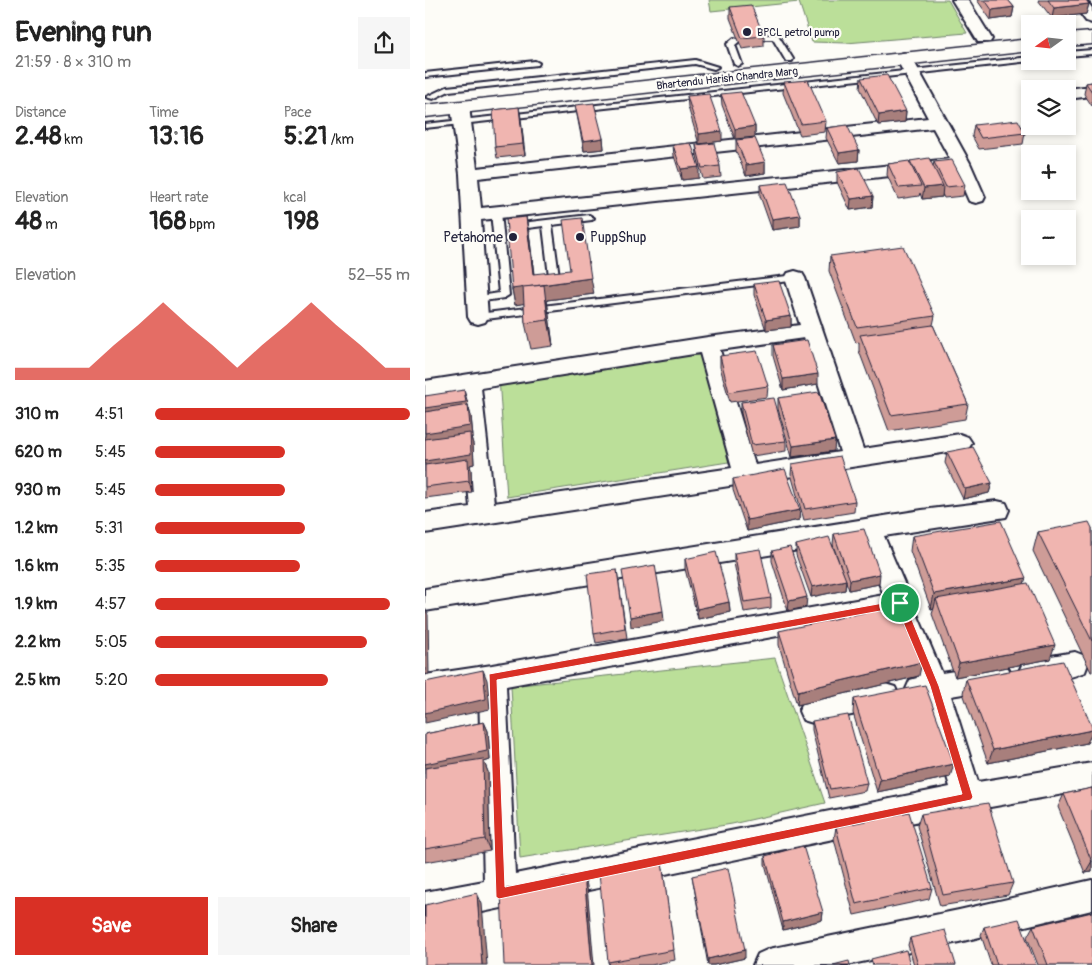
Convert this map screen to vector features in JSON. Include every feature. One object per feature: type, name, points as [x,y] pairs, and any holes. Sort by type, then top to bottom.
[{"type":"main road","points":[[1076,29],[1092,27]]},
{"type":"main road","name":"Bhartendu Harish Chandra Marg","points":[[427,102],[738,64],[1021,35]]},
{"type":"main road","points":[[1076,39],[1092,38]]},
{"type":"main road","name":"Bhartendu Harish Chandra Marg","points":[[427,102],[461,114],[908,65],[1021,46]]},
{"type":"street","points":[[960,0],[984,38]]},
{"type":"street","points":[[1078,0],[1092,18]]},
{"type":"street","points":[[908,65],[961,163],[976,197]]},
{"type":"street","points":[[1076,93],[1092,91]]},
{"type":"street","points":[[461,114],[469,174],[477,308]]},
{"type":"street","points":[[469,174],[939,122]]},
{"type":"street","points":[[471,215],[497,221],[961,163]]},
{"type":"street","points":[[795,278],[813,330],[825,398],[854,458]]},
{"type":"street","points":[[425,389],[708,344],[813,330]]},
{"type":"street","points":[[708,344],[738,410],[746,474]]},
{"type":"street","points":[[469,381],[483,515]]},
{"type":"street","points":[[425,523],[960,443]]},
{"type":"street","points":[[425,600],[997,510]]},
{"type":"street","points":[[869,529],[934,686],[968,797]]},
{"type":"street","points":[[425,686],[492,677],[900,603]]},
{"type":"street","points":[[813,711],[934,686],[1075,664]]},
{"type":"street","points":[[492,677],[499,894]]},
{"type":"street","points":[[425,908],[968,797],[1092,776]]},
{"type":"street","points":[[769,965],[959,926],[1092,895]]},
{"type":"lane","points":[[761,37],[775,38],[789,59]]},
{"type":"lane","points":[[737,40],[731,44],[738,64]]},
{"type":"lane","points":[[1076,53],[1092,52]]},
{"type":"lane","points":[[908,65],[1021,59]]},
{"type":"lane","points":[[425,75],[535,63]]},
{"type":"lane","points":[[425,126],[461,114]]},
{"type":"lane","points":[[477,308],[504,296],[497,221],[547,223],[589,218]]},
{"type":"lane","points":[[547,223],[554,276]]},
{"type":"lane","points":[[477,308],[795,278]]},
{"type":"green space","points":[[709,0],[948,0],[967,33],[846,43],[812,42],[799,2],[711,11]]},
{"type":"green space","points":[[713,353],[741,460],[507,497],[499,377]]},
{"type":"green space","points":[[775,658],[825,803],[732,824],[520,858],[511,686]]},
{"type":"building","points":[[985,0],[1008,0],[1014,7],[992,10]]},
{"type":"building","points":[[1048,0],[1086,0],[1089,4],[1054,8]]},
{"type":"building","points":[[751,5],[764,36],[742,38],[730,7]]},
{"type":"building","points":[[887,75],[906,111],[879,115],[861,78]]},
{"type":"building","points":[[808,80],[826,121],[801,124],[784,82]]},
{"type":"building","points":[[1092,82],[1092,92],[1086,83]]},
{"type":"building","points":[[741,92],[755,126],[735,129],[721,94]]},
{"type":"building","points":[[709,94],[722,131],[699,134],[687,96]]},
{"type":"building","points":[[594,103],[603,138],[583,141],[575,105]]},
{"type":"building","points":[[519,107],[523,144],[495,147],[493,110]]},
{"type":"building","points":[[1018,120],[1021,126],[1021,133],[981,138],[974,125]]},
{"type":"building","points":[[847,125],[859,150],[839,153],[827,128]]},
{"type":"building","points":[[755,138],[765,162],[746,165],[736,140]]},
{"type":"building","points":[[691,143],[699,167],[681,169],[673,145]]},
{"type":"building","points":[[714,143],[720,166],[702,168],[696,145]]},
{"type":"building","points":[[929,158],[943,186],[924,188],[910,161]]},
{"type":"building","points":[[952,160],[965,185],[946,187],[934,162]]},
{"type":"building","points":[[909,161],[921,186],[899,188],[888,164]]},
{"type":"building","points":[[859,168],[873,196],[851,199],[837,172]]},
{"type":"building","points":[[787,182],[800,215],[772,219],[760,185]]},
{"type":"building","points":[[526,217],[533,274],[570,270],[563,220],[582,218],[591,278],[512,289],[506,219]]},
{"type":"building","points":[[903,246],[935,316],[857,327],[830,256]]},
{"type":"building","points":[[779,281],[791,316],[766,320],[754,284]]},
{"type":"building","points":[[544,285],[548,320],[525,323],[523,287]]},
{"type":"building","points":[[933,325],[968,404],[891,415],[860,335]]},
{"type":"building","points":[[807,340],[818,374],[783,379],[773,345]]},
{"type":"building","points":[[757,351],[768,386],[729,392],[720,356]]},
{"type":"building","points":[[464,390],[466,402],[425,408],[425,396]]},
{"type":"building","points":[[819,392],[835,440],[793,446],[778,398]]},
{"type":"building","points":[[774,398],[786,441],[752,445],[741,402]]},
{"type":"building","points":[[468,405],[470,426],[425,433],[425,412]]},
{"type":"building","points":[[470,433],[471,454],[425,461],[425,439]]},
{"type":"building","points":[[973,447],[992,483],[965,489],[947,452]]},
{"type":"building","points":[[840,456],[855,501],[805,509],[792,464]]},
{"type":"building","points":[[468,459],[469,481],[425,487],[425,465]]},
{"type":"building","points":[[785,469],[800,510],[747,520],[733,479]]},
{"type":"building","points":[[1001,521],[1026,578],[934,594],[912,536]]},
{"type":"building","points":[[1089,522],[1092,528],[1092,641],[1038,532]]},
{"type":"building","points":[[864,529],[880,574],[850,580],[834,534]]},
{"type":"building","points":[[829,537],[846,580],[812,587],[796,545]]},
{"type":"building","points":[[790,547],[807,597],[789,601],[772,551]]},
{"type":"building","points":[[760,549],[771,598],[744,602],[734,553]]},
{"type":"building","points":[[716,552],[729,602],[697,609],[685,559]]},
{"type":"building","points":[[655,565],[663,611],[630,617],[622,571]]},
{"type":"building","points":[[617,570],[625,628],[594,634],[587,574]]},
{"type":"building","points":[[1028,583],[1055,645],[959,663],[936,599]]},
{"type":"building","points":[[898,605],[922,662],[798,691],[779,631]]},
{"type":"building","points":[[1063,661],[1092,730],[993,750],[966,679]]},
{"type":"building","points":[[483,670],[486,699],[425,713],[425,682]]},
{"type":"building","points":[[925,685],[954,764],[880,780],[854,699]]},
{"type":"building","points":[[848,715],[867,783],[830,789],[812,721]]},
{"type":"building","points":[[484,722],[487,751],[425,764],[425,734]]},
{"type":"building","points":[[483,759],[485,839],[425,849],[425,768]]},
{"type":"building","points":[[1092,788],[1092,862],[1064,794]]},
{"type":"building","points":[[988,803],[1013,883],[943,895],[921,814]]},
{"type":"building","points":[[909,812],[932,888],[856,904],[836,827]]},
{"type":"building","points":[[803,846],[823,912],[783,922],[765,856]]},
{"type":"building","points":[[662,862],[674,950],[608,962],[599,873]]},
{"type":"building","points":[[728,868],[745,950],[708,959],[692,876]]},
{"type":"building","points":[[584,874],[592,965],[504,965],[501,890]]},
{"type":"building","points":[[477,893],[482,965],[425,965],[425,905]]},
{"type":"building","points":[[1092,912],[1092,965],[1048,965],[1033,926]]},
{"type":"building","points":[[1019,919],[1036,965],[997,965],[984,927]]},
{"type":"building","points":[[945,930],[956,965],[918,965],[910,938]]},
{"type":"building","points":[[906,950],[910,965],[873,965],[871,959]]},
{"type":"building","points":[[849,961],[850,965],[833,965]]},
{"type":"place","name":"BPCL petrol pump","points":[[747,32]]},
{"type":"place","name":"Petahome","points":[[513,237]]},
{"type":"place","name":"PuppShup","points":[[580,237]]},
{"type":"route","points":[[900,603],[934,686],[968,797],[499,894],[492,677],[900,603]]}]
